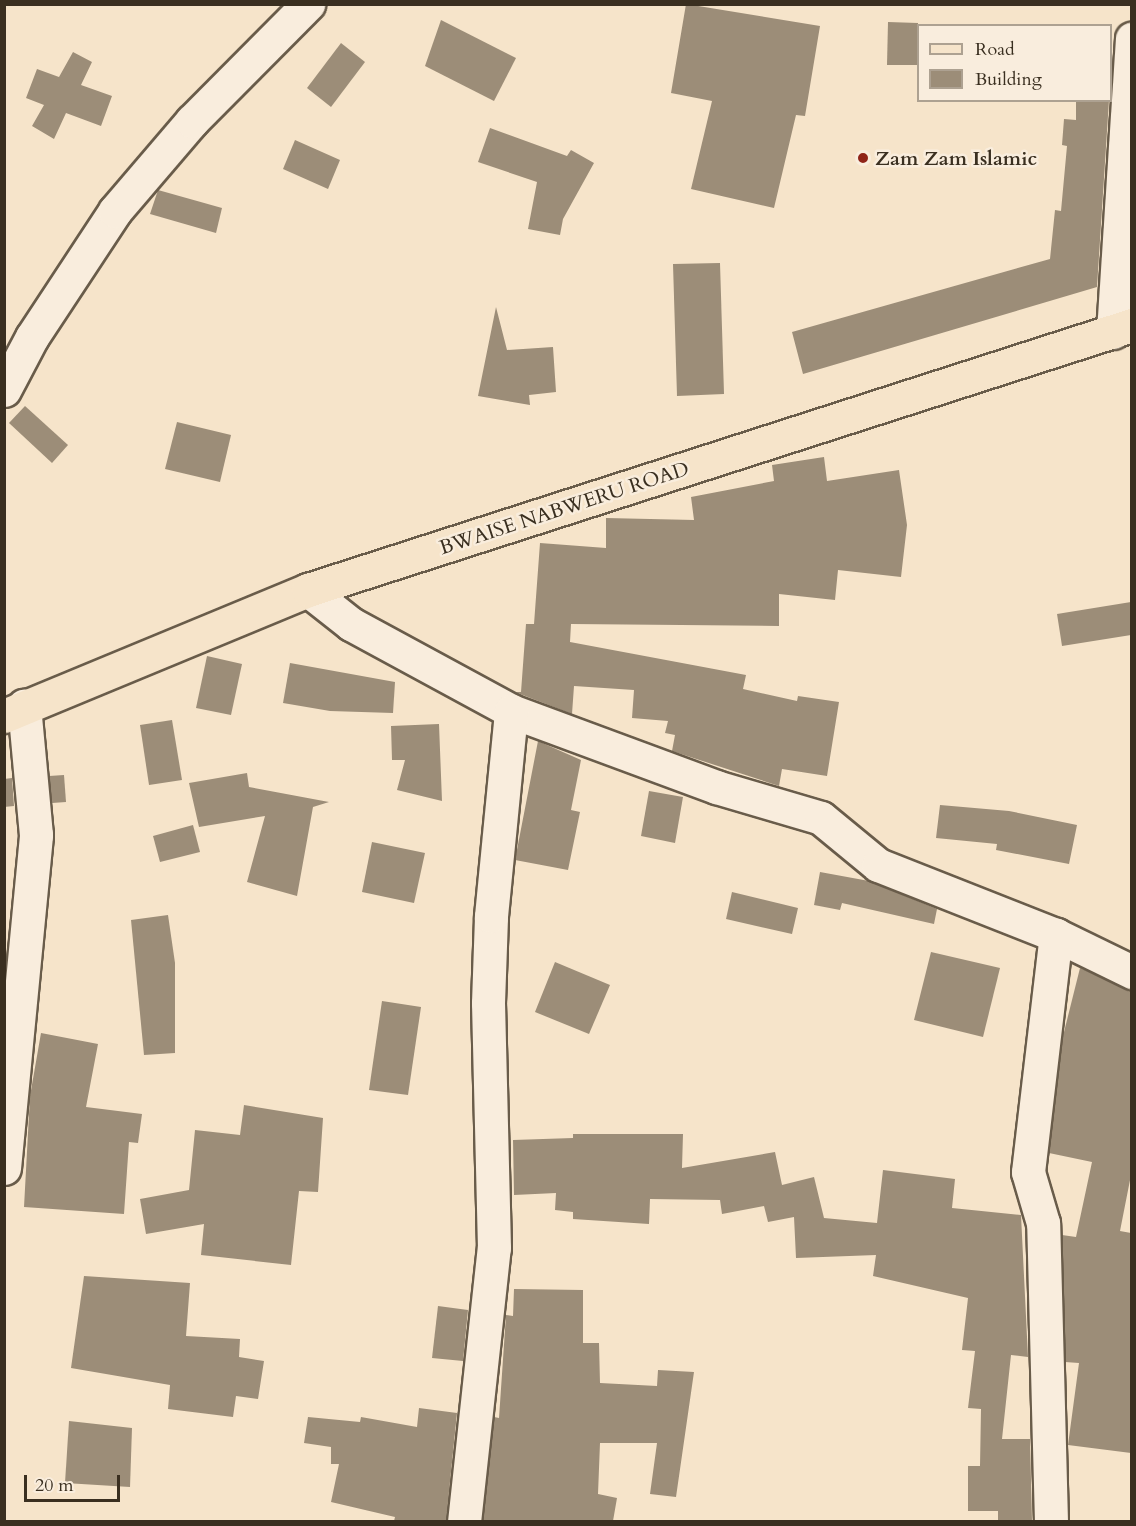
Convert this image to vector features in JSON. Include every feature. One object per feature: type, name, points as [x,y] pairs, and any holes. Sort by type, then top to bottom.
[{"type":"main road","name":"BWAISE NABWERU ROAD","points":[[14,711],[308,591],[1122,328]]},
{"type":"street","points":[[4,390],[32,338],[115,211],[192,121],[308,4]]},
{"type":"street","points":[[1122,328],[1131,39]]},
{"type":"street","points":[[308,591],[351,624],[512,711],[716,787],[821,818],[878,865],[1056,935],[1131,972]]},
{"type":"street","points":[[4,1168],[36,835],[14,711]]},
{"type":"street","points":[[464,1521],[494,1248],[488,1003],[491,916],[512,711]]},
{"type":"street","points":[[1051,1521],[1043,1223],[1028,1172],[1056,935]]},
{"type":"building","points":[[686,4],[820,26],[805,116],[796,115],[774,208],[691,189],[712,101],[671,93]]},
{"type":"building","points":[[441,20],[516,58],[494,101],[425,66]]},
{"type":"building","points":[[888,22],[918,23],[917,65],[887,65]]},
{"type":"building","points":[[341,43],[365,62],[331,107],[307,88]]},
{"type":"building","points":[[73,52],[92,62],[81,85],[112,96],[101,126],[66,113],[54,139],[32,126],[44,105],[26,98],[37,69],[59,77]]},
{"type":"building","points":[[1076,102],[1109,102],[1097,287],[803,374],[792,332],[1050,259],[1055,210],[1061,211],[1067,146],[1062,145],[1064,119],[1076,120]]},
{"type":"building","points":[[490,128],[567,156],[571,150],[594,163],[563,219],[560,235],[528,229],[537,182],[478,162]]},
{"type":"building","points":[[295,140],[340,160],[328,189],[283,169]]},
{"type":"building","points":[[158,190],[222,208],[216,233],[150,214]]},
{"type":"building","points":[[720,263],[724,394],[677,396],[673,264]]},
{"type":"building","points":[[496,307],[507,350],[553,347],[556,392],[529,395],[530,405],[478,396]]},
{"type":"building","points":[[25,406],[68,445],[52,463],[9,423]]},
{"type":"building","points":[[177,422],[231,435],[220,482],[165,469]]},
{"type":"building","points":[[824,457],[827,481],[899,470],[907,525],[901,577],[838,570],[835,600],[779,594],[779,626],[571,624],[570,642],[746,675],[743,689],[797,701],[798,696],[839,702],[827,776],[782,769],[779,786],[672,751],[675,735],[665,733],[668,721],[632,718],[634,690],[574,686],[572,714],[515,692],[521,692],[526,624],[534,624],[540,543],[606,548],[606,518],[694,520],[691,497],[774,481],[772,465]]},
{"type":"building","points":[[1131,602],[1131,635],[1062,646],[1057,614]]},
{"type":"building","points":[[207,656],[242,664],[231,715],[196,708]]},
{"type":"building","points":[[290,663],[395,682],[393,713],[330,711],[283,703]]},
{"type":"building","points":[[172,720],[182,780],[149,785],[140,725]]},
{"type":"building","points":[[439,724],[442,801],[397,790],[405,760],[392,760],[391,726]]},
{"type":"building","points":[[538,741],[581,760],[571,810],[580,812],[568,870],[515,860]]},
{"type":"building","points":[[247,773],[249,787],[329,802],[313,807],[297,896],[247,882],[265,816],[199,827],[189,783]]},
{"type":"building","points":[[64,775],[66,802],[52,803],[49,776]]},
{"type":"building","points":[[12,778],[14,806],[4,807],[4,779]]},
{"type":"building","points":[[649,791],[683,797],[675,843],[641,836]]},
{"type":"building","points":[[940,805],[1009,811],[1077,825],[1069,864],[996,850],[997,844],[936,838]]},
{"type":"building","points":[[193,825],[200,852],[160,862],[153,836]]},
{"type":"building","points":[[372,842],[425,853],[414,903],[362,892]]},
{"type":"building","points":[[820,872],[869,881],[937,909],[934,924],[842,903],[840,910],[814,905]]},
{"type":"building","points":[[732,892],[798,908],[792,934],[726,919]]},
{"type":"building","points":[[168,915],[175,963],[175,1053],[144,1055],[131,920]]},
{"type":"building","points":[[931,952],[1000,968],[983,1037],[914,1020]]},
{"type":"building","points":[[555,962],[610,985],[589,1034],[535,1012]]},
{"type":"building","points":[[1080,968],[1131,990],[1131,1175],[1120,1231],[1131,1233],[1131,1453],[1068,1445],[1079,1363],[1065,1362],[1062,1235],[1076,1237],[1092,1162],[1049,1153],[1063,1036]]},
{"type":"building","points":[[382,1001],[421,1007],[408,1095],[369,1090]]},
{"type":"building","points":[[41,1033],[98,1044],[86,1107],[142,1114],[138,1143],[129,1142],[124,1214],[24,1207],[30,1096]]},
{"type":"building","points":[[244,1105],[323,1118],[318,1192],[299,1191],[291,1265],[201,1255],[204,1224],[146,1234],[140,1199],[189,1190],[195,1130],[240,1135]]},
{"type":"building","points":[[573,1134],[683,1134],[682,1168],[775,1152],[782,1185],[814,1177],[824,1218],[877,1223],[883,1170],[955,1179],[952,1208],[1021,1215],[1028,1357],[1011,1355],[1002,1439],[1030,1439],[1032,1521],[998,1521],[998,1511],[968,1511],[968,1466],[980,1466],[981,1409],[968,1408],[975,1351],[962,1350],[968,1298],[873,1276],[876,1255],[796,1258],[794,1217],[768,1222],[764,1206],[722,1214],[720,1200],[650,1199],[649,1224],[573,1219],[573,1212],[555,1210],[556,1193],[514,1195],[513,1140],[573,1138]]},
{"type":"building","points":[[84,1276],[190,1283],[186,1336],[240,1339],[239,1357],[264,1361],[258,1399],[236,1396],[233,1417],[168,1409],[170,1385],[71,1368]]},
{"type":"building","points":[[514,1289],[583,1290],[583,1343],[599,1343],[600,1383],[657,1386],[658,1370],[694,1372],[676,1497],[650,1494],[657,1443],[600,1443],[598,1494],[617,1498],[613,1521],[483,1521],[494,1417],[499,1418],[506,1315],[513,1316]]},
{"type":"building","points":[[438,1306],[468,1310],[463,1361],[432,1358]]},
{"type":"building","points":[[419,1408],[457,1413],[446,1521],[394,1521],[395,1517],[331,1502],[339,1464],[331,1464],[331,1447],[304,1443],[308,1417],[360,1422],[361,1417],[417,1427]]},
{"type":"building","points":[[69,1421],[132,1428],[130,1487],[65,1483]]},
{"type":"place","name":"Zam Zam Islamic","points":[[863,158]]}]
